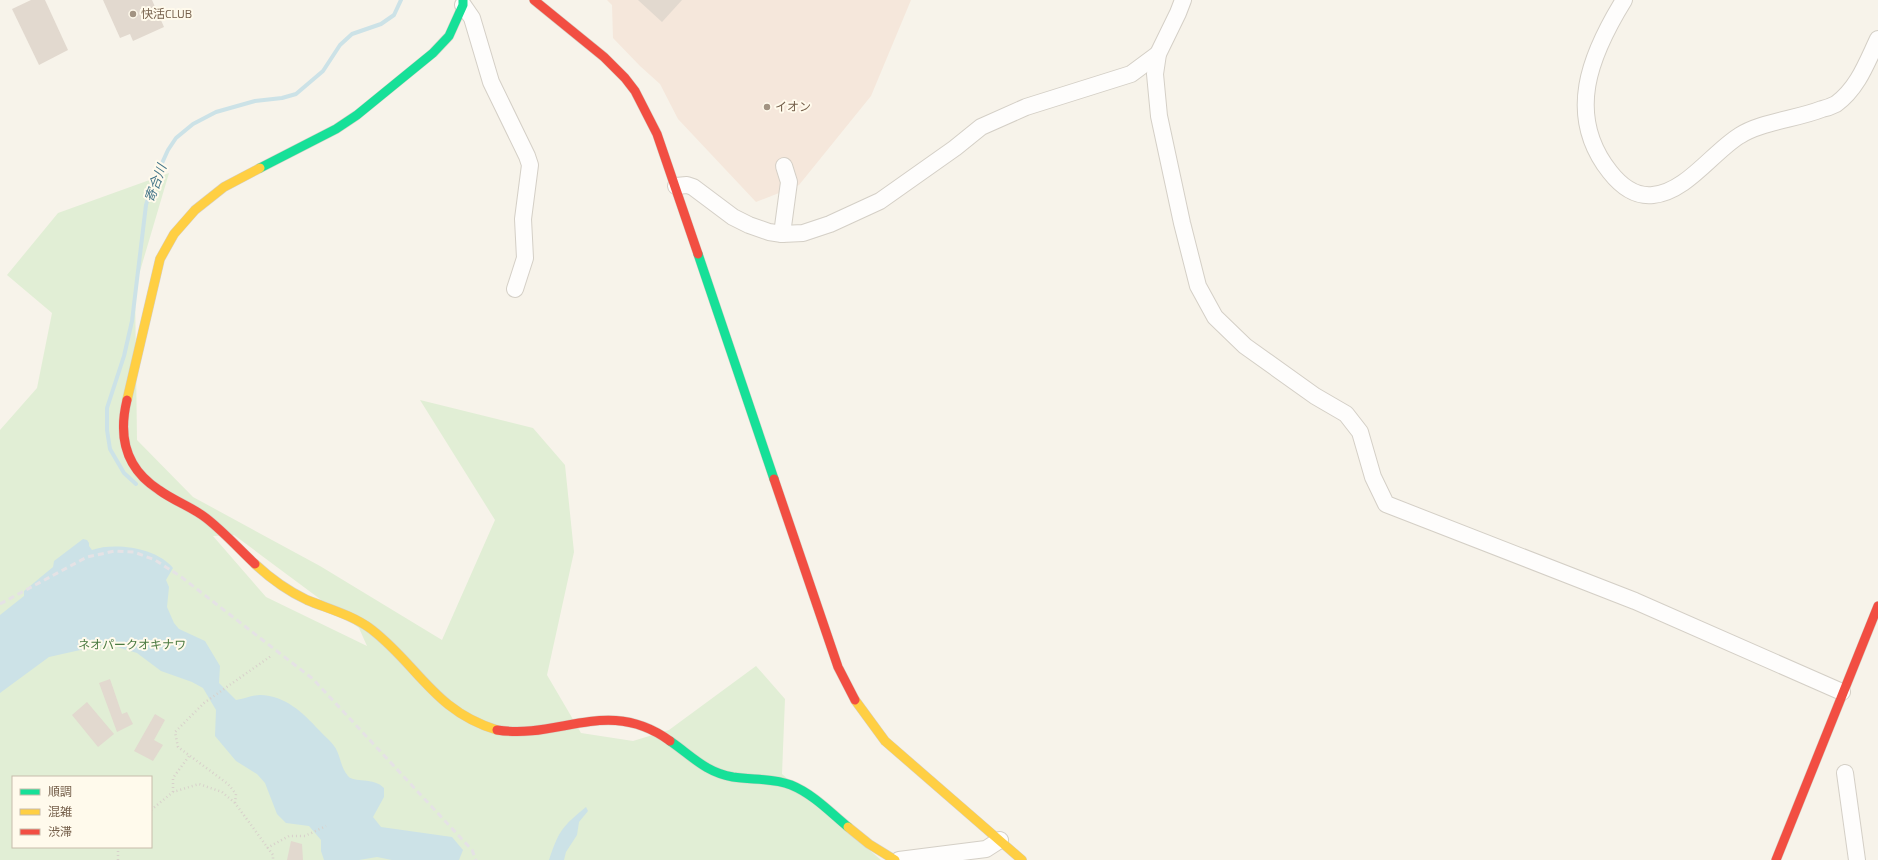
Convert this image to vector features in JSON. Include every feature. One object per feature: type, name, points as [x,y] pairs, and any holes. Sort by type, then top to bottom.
[{"type":"street","points":[[534,0],[606,58],[626,79],[643,105],[657,134],[676,186],[835,659],[848,692],[866,719],[885,741],[1022,860]]},
{"type":"street","points":[[1183,0],[1178,14],[1158,54],[1155,74],[1159,116],[1182,223],[1198,286],[1215,317],[1245,346],[1315,396],[1346,414],[1360,432],[1372,477],[1386,504],[1635,601],[1842,692]]},
{"type":"street","points":[[1624,0],[1613,18],[1592,62],[1585,91],[1584,108],[1586,123],[1601,161],[1620,185],[1639,194],[1654,195],[1677,188],[1739,135],[1771,123],[1809,115],[1835,104],[1852,90],[1878,39]]},
{"type":"street","points":[[463,3],[472,18],[491,82],[530,165],[523,219],[525,258],[515,289]]},
{"type":"street","points":[[463,3],[449,36],[433,53],[357,115],[336,129],[224,187],[195,210],[174,234],[160,259],[123,416],[122,441],[134,465],[152,487],[205,517],[268,577],[290,592],[348,615],[371,629],[405,662],[442,703],[480,726],[502,731],[528,731],[595,721],[623,721],[648,727],[668,739],[700,765],[725,775],[789,784],[808,794],[877,850],[895,860]]},
{"type":"street","points":[[676,186],[687,185],[693,187],[733,217],[756,228],[782,234],[803,233],[830,224],[880,201],[955,148],[981,127],[1026,108],[1131,74],[1158,54]]},
{"type":"street","points":[[782,234],[789,182],[784,166]]},
{"type":"street","points":[[1776,860],[1842,692],[1878,606]]},
{"type":"street","points":[[1845,773],[1857,860]]},
{"type":"street","points":[[899,860],[979,851],[986,849],[1000,840]]},
{"type":"path","points":[[235,803],[236,794],[228,784],[178,747],[175,732],[204,703],[271,656]]},
{"type":"path","points":[[173,792],[173,778],[189,756]]},
{"type":"path","points":[[152,809],[173,792],[199,784],[222,792],[235,803],[273,855],[274,860]]},
{"type":"path","points":[[267,848],[289,836],[305,836],[326,826]]},
{"type":"path","points":[[118,848],[118,860]]},
{"type":"shaded area","name":"イオン","points":[[607,0],[911,0],[871,96],[799,185],[756,202],[678,119],[660,84],[613,38],[612,5]]},
{"type":"shaded area","points":[[83,539],[87,540],[92,550],[112,547],[135,548],[146,551],[166,561],[173,568],[166,580],[169,587],[167,607],[174,623],[179,629],[205,641],[220,666],[219,683],[236,700],[260,695],[269,696],[278,698],[300,711],[334,745],[348,776],[354,779],[375,782],[384,788],[384,797],[373,817],[381,827],[452,837],[463,850],[459,860],[392,860],[377,857],[359,860],[324,860],[321,851],[321,840],[309,826],[286,823],[277,814],[265,783],[257,774],[236,761],[215,736],[216,710],[203,688],[192,682],[161,671],[137,653],[107,644],[49,657],[0,693],[0,615],[24,596],[24,591],[53,567],[54,561]]},
{"type":"shaded area","points":[[586,807],[588,811],[579,822],[577,835],[566,852],[564,860],[549,860],[562,830]]},
{"type":"green space","name":"ネオパークオキナワ","points":[[169,173],[135,288],[137,440],[193,497],[320,566],[442,640],[495,520],[420,400],[533,428],[565,465],[574,552],[547,675],[581,733],[633,741],[669,730],[756,666],[785,699],[782,774],[881,860],[0,860],[0,430],[37,388],[52,313],[7,275],[58,213]],"holes":[[[234,535],[359,628],[367,646],[266,597],[213,536]]]},
{"type":"building","points":[[31,0],[45,0],[68,50],[39,65],[12,9]]},
{"type":"building","name":"快活CLUB","points":[[103,0],[152,0],[164,27],[133,41],[130,34],[120,38]]},
{"type":"building","points":[[638,0],[682,0],[662,22]]},
{"type":"building","points":[[110,679],[122,714],[127,712],[133,724],[117,732],[99,683]]},
{"type":"building","points":[[87,702],[114,734],[98,747],[72,715]]},
{"type":"building","points":[[155,714],[165,720],[154,740],[163,745],[153,761],[134,751]]},
{"type":"building","points":[[291,841],[302,844],[303,860],[287,860]]},
{"type":"waterway","name":"寄合川","points":[[136,484],[124,473],[110,449],[107,430],[107,408],[124,356],[132,321],[146,205],[152,185],[168,150],[176,138],[193,124],[216,112],[255,101],[282,98],[296,94],[323,71],[340,45],[352,34],[381,24],[394,15],[401,0]]},
{"type":"railway","points":[[0,604],[87,557],[115,551],[134,552],[155,560],[180,576],[313,679],[472,850],[476,860]]},
{"type":"traffic: fast","points":[[260,168],[336,129],[357,115],[433,53],[449,36],[463,5],[463,0]]},
{"type":"traffic: fast","points":[[698,254],[774,479]]},
{"type":"traffic: fast","points":[[670,741],[699,763],[723,775],[777,781],[791,785],[807,793],[848,827]]},
{"type":"traffic: slow","points":[[127,400],[160,259],[174,234],[195,210],[224,187],[260,168]]},
{"type":"traffic: slow","points":[[255,564],[273,580],[293,593],[364,624],[402,657],[428,686],[457,711],[475,722],[497,730]]},
{"type":"traffic: slow","points":[[855,700],[885,741],[1022,860]]},
{"type":"traffic: slow","points":[[848,827],[869,844],[895,860]]},
{"type":"traffic: jam","points":[[534,0],[604,57],[625,78],[635,91],[657,134],[698,254]]},
{"type":"traffic: jam","points":[[127,400],[124,414],[124,439],[127,451],[139,472],[148,482],[159,490],[206,518],[255,564]]},
{"type":"traffic: jam","points":[[774,479],[838,667],[855,700]]},
{"type":"traffic: jam","points":[[1776,860],[1878,606]]},
{"type":"traffic: jam","points":[[497,730],[542,730],[584,722],[605,720],[626,722],[647,728],[670,741]]},
{"type":"place","name":"快活CLUB","points":[[133,14]]},
{"type":"place","name":"イオン","points":[[767,107]]}]
